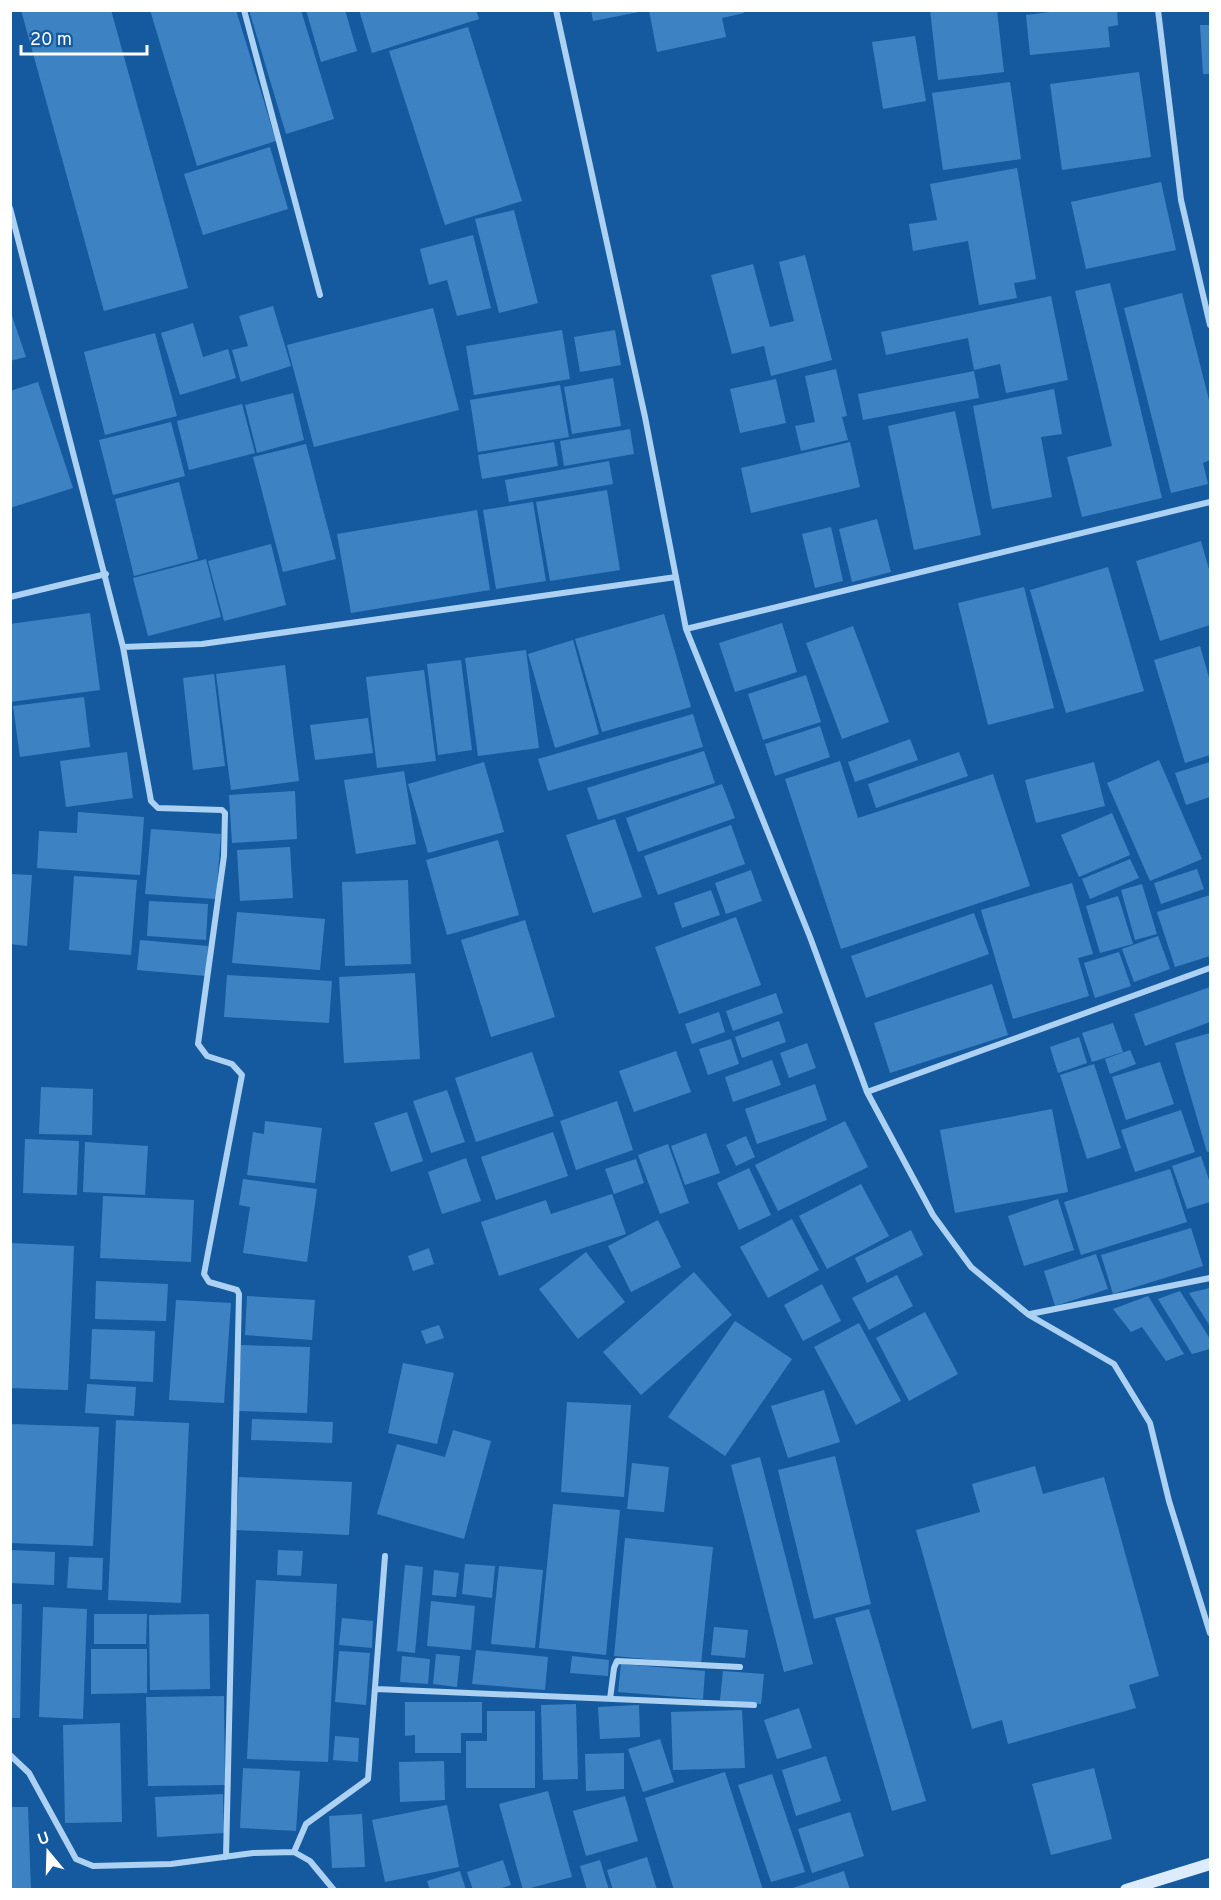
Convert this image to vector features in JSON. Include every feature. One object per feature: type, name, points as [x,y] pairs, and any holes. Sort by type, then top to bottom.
[{"type":"main road","points":[[1126,1890],[1210,1864]]},
{"type":"street","points":[[244,10],[320,295]]},
{"type":"street","points":[[556,10],[645,417],[686,629],[810,938],[867,1092],[933,1215],[971,1268],[1029,1315],[1114,1364],[1150,1423],[1169,1502],[1210,1633]]},
{"type":"street","points":[[1158,10],[1181,200],[1210,326]]},
{"type":"street","points":[[10,208],[106,574],[123,647],[151,801],[158,808],[222,810],[225,813],[224,856],[198,1044],[207,1056],[232,1064],[242,1075],[204,1274],[210,1282],[237,1290],[239,1294],[226,1857]]},
{"type":"street","points":[[686,629],[1210,502]]},
{"type":"street","points":[[10,597],[106,574]]},
{"type":"street","points":[[123,647],[202,644],[676,577]]},
{"type":"street","points":[[867,1092],[1210,968]]},
{"type":"street","points":[[1029,1315],[1210,1278]]},
{"type":"street","points":[[294,1852],[306,1824],[368,1779],[385,1556]]},
{"type":"street","points":[[610,1699],[617,1660],[740,1667]]},
{"type":"street","points":[[376,1689],[754,1705]]},
{"type":"street","points":[[10,1755],[29,1773],[76,1859],[93,1866],[171,1863],[253,1853],[294,1852],[310,1861],[334,1890]]},
{"type":"building","points":[[21,10],[111,10],[188,288],[104,311]]},
{"type":"building","points":[[150,10],[236,10],[276,141],[197,166]]},
{"type":"building","points":[[249,10],[301,10],[334,119],[286,134]]},
{"type":"building","points":[[306,10],[345,10],[357,51],[321,62]]},
{"type":"building","points":[[359,10],[476,10],[479,19],[372,53]]},
{"type":"building","points":[[591,10],[639,10],[639,12],[593,21]]},
{"type":"building","points":[[649,10],[743,10],[744,13],[722,18],[726,37],[657,52]]},
{"type":"building","points":[[930,10],[997,10],[1004,72],[938,80]]},
{"type":"building","points":[[1067,10],[1117,10],[1118,25],[1108,27],[1110,47],[1030,55],[1026,15]]},
{"type":"building","points":[[1200,25],[1210,25],[1210,74],[1203,74]]},
{"type":"building","points":[[468,27],[522,201],[445,225],[389,51]]},
{"type":"building","points":[[915,36],[926,101],[883,109],[872,42]]},
{"type":"building","points":[[1139,72],[1151,157],[1062,170],[1050,84]]},
{"type":"building","points":[[1010,82],[1021,159],[943,170],[932,93]]},
{"type":"building","points":[[270,147],[288,209],[203,235],[184,174]]},
{"type":"building","points":[[1017,168],[1036,279],[1014,283],[1017,298],[979,305],[968,241],[913,251],[909,224],[937,220],[930,184]]},
{"type":"building","points":[[1161,182],[1176,250],[1086,269],[1071,202]]},
{"type":"building","points":[[514,210],[538,303],[499,313],[475,219]]},
{"type":"building","points":[[473,235],[491,308],[457,316],[447,280],[429,285],[420,249]]},
{"type":"building","points":[[805,255],[832,360],[771,376],[764,346],[732,354],[711,275],[753,264],[770,327],[794,321],[779,262]]},
{"type":"building","points":[[1110,283],[1162,498],[1082,517],[1067,457],[1112,446],[1075,291]]},
{"type":"building","points":[[1182,293],[1210,404],[1210,460],[1203,463],[1208,484],[1171,493],[1124,308]]},
{"type":"building","points":[[1051,296],[1068,380],[1006,393],[1000,364],[974,370],[968,338],[886,355],[881,332]]},
{"type":"building","points":[[273,306],[291,366],[241,382],[232,350],[248,346],[239,316]]},
{"type":"building","points":[[433,308],[459,410],[314,447],[287,345]]},
{"type":"building","points":[[10,310],[26,357],[10,361]]},
{"type":"building","points":[[193,323],[203,357],[228,349],[236,378],[180,395],[161,333]]},
{"type":"building","points":[[562,330],[570,379],[474,395],[466,346]]},
{"type":"building","points":[[615,330],[621,365],[580,372],[574,337]]},
{"type":"building","points":[[155,333],[177,416],[105,435],[84,352]]},
{"type":"building","points":[[836,369],[847,416],[842,417],[848,440],[801,451],[795,426],[815,422],[805,376]]},
{"type":"building","points":[[974,371],[979,398],[863,420],[858,394]]},
{"type":"building","points":[[613,378],[621,426],[572,434],[564,387]]},
{"type":"building","points":[[776,379],[786,423],[740,433],[730,389]]},
{"type":"building","points":[[38,382],[73,488],[10,508],[10,391]]},
{"type":"building","points":[[560,385],[569,437],[478,452],[470,400]]},
{"type":"building","points":[[1054,389],[1062,434],[1041,437],[1052,497],[992,509],[973,406]]},
{"type":"building","points":[[293,393],[304,440],[257,453],[245,405]]},
{"type":"building","points":[[242,404],[255,453],[189,470],[177,421]]},
{"type":"building","points":[[955,411],[981,535],[914,550],[888,426]]},
{"type":"building","points":[[171,422],[185,476],[113,495],[99,440]]},
{"type":"building","points":[[630,429],[634,454],[564,466],[560,441]]},
{"type":"building","points":[[554,442],[558,466],[482,479],[478,455]]},
{"type":"building","points":[[850,442],[860,487],[751,513],[741,468]]},
{"type":"building","points":[[306,444],[336,559],[283,572],[253,457]]},
{"type":"building","points":[[609,461],[613,484],[509,502],[505,480]]},
{"type":"building","points":[[179,482],[198,559],[134,576],[115,499]]},
{"type":"building","points":[[607,490],[620,570],[550,581],[536,502]]},
{"type":"building","points":[[533,502],[546,581],[496,589],[483,510]]},
{"type":"building","points":[[477,510],[490,590],[351,613],[337,534]]},
{"type":"building","points":[[877,519],[891,572],[852,582],[839,529]]},
{"type":"building","points":[[831,527],[843,581],[815,588],[802,534]]},
{"type":"building","points":[[1201,541],[1210,573],[1210,625],[1160,641],[1136,561]]},
{"type":"building","points":[[271,544],[286,605],[224,621],[208,561]]},
{"type":"building","points":[[206,559],[221,617],[148,636],[133,578]]},
{"type":"building","points":[[1108,567],[1144,691],[1066,713],[1030,590]]},
{"type":"building","points":[[1024,587],[1054,708],[988,725],[958,603]]},
{"type":"building","points":[[90,613],[100,690],[10,702],[10,624]]},
{"type":"building","points":[[664,614],[691,707],[602,732],[575,639]]},
{"type":"building","points":[[782,623],[797,672],[735,692],[719,643]]},
{"type":"building","points":[[853,626],[889,722],[842,739],[806,643]]},
{"type":"building","points":[[573,640],[599,734],[555,748],[528,654]]},
{"type":"building","points":[[1200,646],[1210,681],[1210,755],[1185,763],[1154,660]]},
{"type":"building","points":[[526,650],[539,748],[478,756],[465,658]]},
{"type":"building","points":[[461,660],[472,750],[438,755],[427,664]]},
{"type":"building","points":[[285,665],[299,781],[231,790],[216,674]]},
{"type":"building","points":[[424,670],[436,761],[377,768],[366,677]]},
{"type":"building","points":[[214,674],[225,766],[193,770],[183,678]]},
{"type":"building","points":[[806,675],[821,722],[763,740],[748,694]]},
{"type":"building","points":[[84,697],[90,747],[20,757],[13,706]]},
{"type":"building","points":[[693,714],[703,747],[548,791],[538,759]]},
{"type":"building","points":[[368,718],[373,753],[315,760],[310,725]]},
{"type":"building","points":[[820,726],[830,757],[775,776],[765,744]]},
{"type":"building","points":[[910,739],[918,760],[855,782],[848,762]]},
{"type":"building","points":[[704,751],[715,783],[598,820],[587,788]]},
{"type":"building","points":[[127,752],[133,798],[66,807],[60,761]]},
{"type":"building","points":[[959,752],[968,776],[876,808],[868,784]]},
{"type":"building","points":[[1159,760],[1202,859],[1150,881],[1107,783]]},
{"type":"building","points":[[840,761],[858,818],[993,774],[1030,886],[841,949],[785,779]]},
{"type":"building","points":[[484,762],[504,832],[428,853],[408,784]]},
{"type":"building","points":[[1094,762],[1105,806],[1036,823],[1025,780]]},
{"type":"building","points":[[1210,762],[1210,797],[1186,805],[1175,773]]},
{"type":"building","points":[[404,771],[416,844],[356,854],[344,780]]},
{"type":"building","points":[[722,784],[735,818],[638,852],[626,818]]},
{"type":"building","points":[[295,791],[297,839],[232,843],[229,795]]},
{"type":"building","points":[[78,812],[144,817],[140,875],[37,868],[39,831],[77,833]]},
{"type":"building","points":[[1112,813],[1130,855],[1079,877],[1061,835]]},
{"type":"building","points":[[615,819],[642,897],[593,913],[566,835]]},
{"type":"building","points":[[731,825],[745,864],[658,895],[644,856]]},
{"type":"building","points":[[151,829],[221,834],[216,899],[145,894]]},
{"type":"building","points":[[498,840],[519,915],[447,935],[426,860]]},
{"type":"building","points":[[290,847],[293,898],[240,901],[237,850]]},
{"type":"building","points":[[1130,859],[1139,878],[1090,899],[1082,879]]},
{"type":"building","points":[[1197,869],[1204,889],[1161,904],[1154,883]]},
{"type":"building","points":[[751,870],[762,901],[726,914],[715,883]]},
{"type":"building","points":[[10,874],[32,875],[27,946],[10,944]]},
{"type":"building","points":[[74,876],[137,880],[131,955],[69,950]]},
{"type":"building","points":[[408,880],[411,964],[345,966],[342,882]]},
{"type":"building","points":[[1072,883],[1093,954],[1078,958],[1089,996],[1013,1019],[981,910]]},
{"type":"building","points":[[1142,884],[1157,934],[1135,940],[1121,890]]},
{"type":"building","points":[[711,890],[720,915],[682,928],[674,903]]},
{"type":"building","points":[[1210,895],[1210,956],[1175,967],[1157,912]]},
{"type":"building","points":[[1118,896],[1133,944],[1100,953],[1086,906]]},
{"type":"building","points":[[149,901],[208,904],[206,940],[147,936]]},
{"type":"building","points":[[237,912],[325,919],[320,970],[232,963]]},
{"type":"building","points":[[974,913],[989,954],[866,998],[851,956]]},
{"type":"building","points":[[736,917],[761,985],[679,1014],[655,947]]},
{"type":"building","points":[[525,920],[555,1017],[491,1037],[461,940]]},
{"type":"building","points":[[1158,936],[1170,969],[1134,982],[1122,949]]},
{"type":"building","points":[[140,940],[208,946],[206,976],[137,970]]},
{"type":"building","points":[[1119,952],[1131,986],[1095,998],[1084,963]]},
{"type":"building","points":[[415,973],[420,1059],[344,1063],[339,977]]},
{"type":"building","points":[[227,975],[332,981],[329,1023],[224,1017]]},
{"type":"building","points":[[992,984],[1008,1035],[890,1073],[874,1023]]},
{"type":"building","points":[[1210,987],[1210,1022],[1145,1046],[1134,1014]]},
{"type":"building","points":[[776,993],[783,1013],[733,1031],[726,1011]]},
{"type":"building","points":[[719,1012],[725,1032],[692,1044],[685,1024]]},
{"type":"building","points":[[779,1021],[786,1042],[742,1058],[735,1037]]},
{"type":"building","points":[[1113,1023],[1123,1052],[1092,1062],[1082,1033]]},
{"type":"building","points":[[1210,1033],[1210,1151],[1207,1152],[1175,1043]]},
{"type":"building","points":[[1079,1037],[1087,1063],[1058,1073],[1050,1047]]},
{"type":"building","points":[[731,1039],[739,1064],[708,1075],[699,1049]]},
{"type":"building","points":[[807,1043],[816,1068],[789,1078],[780,1053]]},
{"type":"building","points":[[1130,1050],[1136,1064],[1110,1074],[1105,1059]]},
{"type":"building","points":[[676,1051],[691,1092],[634,1112],[619,1071]]},
{"type":"building","points":[[532,1052],[554,1116],[476,1142],[455,1078]]},
{"type":"building","points":[[772,1060],[781,1085],[733,1102],[725,1077]]},
{"type":"building","points":[[1160,1062],[1174,1104],[1126,1120],[1112,1077]]},
{"type":"building","points":[[1094,1064],[1121,1148],[1087,1159],[1060,1075]]},
{"type":"building","points":[[815,1084],[827,1120],[757,1144],[745,1109]]},
{"type":"building","points":[[41,1087],[93,1089],[92,1135],[39,1134]]},
{"type":"building","points":[[447,1090],[465,1142],[431,1153],[413,1101]]},
{"type":"building","points":[[617,1101],[633,1150],[576,1170],[560,1121]]},
{"type":"building","points":[[1052,1109],[1068,1192],[955,1213],[940,1130]]},
{"type":"building","points":[[1181,1110],[1195,1152],[1135,1172],[1121,1130]]},
{"type":"building","points":[[407,1112],[423,1161],[391,1172],[374,1123]]},
{"type":"building","points":[[265,1121],[322,1128],[315,1183],[247,1175],[253,1132],[264,1134]]},
{"type":"building","points":[[845,1121],[868,1167],[778,1211],[755,1165]]},
{"type":"building","points":[[553,1132],[568,1176],[496,1200],[481,1157]]},
{"type":"building","points":[[706,1133],[720,1173],[685,1185],[671,1146]]},
{"type":"building","points":[[746,1136],[755,1157],[736,1166],[726,1145]]},
{"type":"building","points":[[25,1139],[79,1141],[77,1195],[23,1193]]},
{"type":"building","points":[[85,1142],[148,1146],[145,1195],[83,1192]]},
{"type":"building","points":[[668,1144],[689,1203],[660,1214],[638,1155]]},
{"type":"building","points":[[1201,1156],[1210,1183],[1210,1202],[1187,1209],[1172,1166]]},
{"type":"building","points":[[466,1158],[481,1201],[442,1214],[428,1172]]},
{"type":"building","points":[[636,1159],[644,1183],[614,1194],[605,1169]]},
{"type":"building","points":[[749,1168],[771,1215],[739,1230],[717,1183]]},
{"type":"building","points":[[1170,1169],[1187,1222],[1081,1255],[1064,1202]]},
{"type":"building","points":[[243,1179],[317,1189],[307,1262],[243,1253],[250,1207],[239,1205]]},
{"type":"building","points":[[861,1184],[889,1236],[827,1269],[799,1216]]},
{"type":"building","points":[[612,1194],[626,1234],[499,1276],[481,1222],[546,1200],[551,1214]]},
{"type":"building","points":[[103,1196],[194,1200],[191,1262],[100,1258]]},
{"type":"building","points":[[1058,1199],[1074,1250],[1024,1266],[1008,1216]]},
{"type":"building","points":[[792,1219],[819,1270],[768,1298],[740,1247]]},
{"type":"building","points":[[658,1220],[681,1267],[631,1292],[608,1246]]},
{"type":"building","points":[[1191,1228],[1203,1266],[1113,1294],[1101,1255]]},
{"type":"building","points":[[911,1230],[923,1255],[867,1283],[855,1258]]},
{"type":"building","points":[[10,1243],[74,1246],[68,1390],[10,1388]]},
{"type":"building","points":[[429,1248],[434,1264],[413,1271],[408,1256]]},
{"type":"building","points":[[586,1252],[625,1302],[578,1339],[539,1289]]},
{"type":"building","points":[[1096,1254],[1108,1289],[1055,1306],[1044,1271]]},
{"type":"building","points":[[694,1272],[732,1315],[641,1395],[603,1352]]},
{"type":"building","points":[[897,1275],[913,1306],[869,1330],[852,1298]]},
{"type":"building","points":[[96,1281],[168,1284],[166,1321],[95,1319]]},
{"type":"building","points":[[822,1284],[841,1321],[803,1341],[784,1305]]},
{"type":"building","points":[[1210,1288],[1210,1326],[1189,1293]]},
{"type":"building","points":[[1180,1291],[1210,1339],[1210,1349],[1192,1354],[1158,1299]]},
{"type":"building","points":[[247,1296],[315,1300],[312,1340],[245,1335]]},
{"type":"building","points":[[1148,1296],[1184,1354],[1166,1361],[1142,1327],[1131,1332],[1113,1309]]},
{"type":"building","points":[[176,1300],[231,1303],[224,1403],[169,1400]]},
{"type":"building","points":[[925,1312],[958,1374],[909,1401],[876,1338]]},
{"type":"building","points":[[735,1321],[792,1359],[725,1456],[668,1417]]},
{"type":"building","points":[[859,1323],[901,1401],[856,1425],[814,1347]]},
{"type":"building","points":[[439,1325],[444,1338],[426,1344],[421,1331]]},
{"type":"building","points":[[92,1329],[155,1331],[153,1382],[90,1379]]},
{"type":"building","points":[[241,1345],[310,1347],[307,1413],[238,1411]]},
{"type":"building","points":[[403,1363],[454,1373],[437,1444],[388,1433]]},
{"type":"building","points":[[87,1384],[136,1387],[134,1416],[85,1413]]},
{"type":"building","points":[[824,1390],[840,1442],[788,1458],[771,1406]]},
{"type":"building","points":[[567,1402],[631,1405],[624,1497],[561,1492]]},
{"type":"building","points":[[252,1419],[333,1422],[332,1443],[251,1440]]},
{"type":"building","points":[[116,1420],[189,1423],[181,1603],[108,1600]]},
{"type":"building","points":[[10,1424],[99,1427],[93,1546],[10,1543]]},
{"type":"building","points":[[453,1430],[491,1441],[464,1539],[377,1514],[397,1444],[445,1457]]},
{"type":"building","points":[[835,1456],[871,1604],[814,1619],[778,1470]]},
{"type":"building","points":[[760,1457],[813,1664],[784,1672],[731,1465]]},
{"type":"building","points":[[632,1463],[669,1467],[664,1512],[627,1509]]},
{"type":"building","points":[[1035,1466],[1043,1494],[1104,1477],[1159,1676],[1129,1685],[1136,1708],[1008,1744],[1002,1720],[972,1729],[916,1530],[980,1512],[972,1484]]},
{"type":"building","points":[[239,1477],[352,1482],[349,1535],[236,1530]]},
{"type":"building","points":[[553,1504],[620,1510],[606,1655],[539,1648]]},
{"type":"building","points":[[625,1538],[713,1547],[701,1664],[614,1656]]},
{"type":"building","points":[[10,1550],[55,1552],[54,1585],[10,1583]]},
{"type":"building","points":[[278,1550],[303,1551],[301,1576],[277,1575]]},
{"type":"building","points":[[69,1557],[103,1558],[102,1590],[67,1588]]},
{"type":"building","points":[[465,1564],[495,1566],[492,1598],[462,1594]]},
{"type":"building","points":[[405,1565],[423,1567],[415,1653],[397,1651]]},
{"type":"building","points":[[499,1566],[543,1570],[535,1648],[491,1644]]},
{"type":"building","points":[[434,1570],[459,1573],[456,1597],[432,1595]]},
{"type":"building","points":[[256,1580],[337,1584],[328,1762],[247,1759]]},
{"type":"building","points":[[431,1601],[475,1606],[471,1650],[427,1646]]},
{"type":"building","points":[[10,1604],[22,1604],[20,1718],[10,1718]]},
{"type":"building","points":[[43,1607],[87,1609],[83,1719],[39,1717]]},
{"type":"building","points":[[869,1609],[926,1801],[892,1811],[835,1618]]},
{"type":"building","points":[[94,1614],[147,1614],[146,1644],[94,1644]]},
{"type":"building","points":[[209,1614],[210,1689],[150,1690],[149,1615]]},
{"type":"building","points":[[342,1618],[373,1621],[372,1648],[339,1645]]},
{"type":"building","points":[[714,1627],[748,1630],[745,1658],[711,1655]]},
{"type":"building","points":[[91,1649],[147,1649],[147,1693],[91,1694]]},
{"type":"building","points":[[476,1650],[548,1657],[545,1690],[472,1684]]},
{"type":"building","points":[[339,1651],[370,1653],[366,1705],[335,1702]]},
{"type":"building","points":[[436,1654],[460,1656],[457,1687],[433,1684]]},
{"type":"building","points":[[402,1656],[430,1659],[428,1684],[400,1682]]},
{"type":"building","points":[[572,1656],[609,1660],[608,1676],[570,1673]]},
{"type":"building","points":[[621,1664],[705,1671],[703,1699],[618,1692]]},
{"type":"building","points":[[723,1671],[764,1674],[761,1704],[720,1700]]},
{"type":"building","points":[[224,1696],[225,1785],[148,1786],[146,1697]]},
{"type":"building","points":[[405,1702],[482,1702],[482,1733],[461,1733],[461,1753],[415,1753],[415,1735],[405,1736]]},
{"type":"building","points":[[576,1704],[578,1779],[543,1780],[541,1705]]},
{"type":"building","points":[[639,1705],[640,1737],[600,1739],[598,1707]]},
{"type":"building","points":[[799,1708],[812,1748],[777,1759],[764,1720]]},
{"type":"building","points":[[742,1710],[745,1768],[673,1770],[671,1712]]},
{"type":"building","points":[[487,1711],[535,1711],[535,1788],[466,1788],[466,1741],[487,1741]]},
{"type":"building","points":[[120,1723],[122,1822],[65,1823],[63,1725]]},
{"type":"building","points":[[335,1736],[359,1738],[358,1762],[333,1760]]},
{"type":"building","points":[[660,1739],[674,1782],[643,1792],[628,1749]]},
{"type":"building","points":[[624,1753],[624,1789],[586,1791],[585,1754]]},
{"type":"building","points":[[826,1756],[841,1801],[796,1816],[782,1770]]},
{"type":"building","points":[[444,1761],[445,1800],[400,1802],[399,1762]]},
{"type":"building","points":[[243,1768],[300,1771],[296,1831],[240,1828]]},
{"type":"building","points":[[1094,1768],[1112,1839],[1051,1855],[1032,1784]]},
{"type":"building","points":[[725,1772],[763,1890],[674,1890],[645,1798]]},
{"type":"building","points":[[772,1774],[805,1872],[771,1882],[738,1785]]},
{"type":"building","points":[[548,1791],[572,1877],[523,1890],[499,1804]]},
{"type":"building","points":[[223,1794],[224,1833],[157,1837],[155,1797]]},
{"type":"building","points":[[625,1796],[638,1841],[586,1856],[573,1811]]},
{"type":"building","points":[[447,1805],[459,1867],[385,1882],[372,1820]]},
{"type":"building","points":[[10,1807],[28,1807],[31,1890],[10,1890]]},
{"type":"building","points":[[850,1812],[864,1856],[812,1873],[798,1829]]},
{"type":"building","points":[[362,1814],[365,1867],[332,1868],[329,1816]]},
{"type":"building","points":[[647,1857],[657,1890],[613,1890],[607,1870]]},
{"type":"building","points":[[503,1860],[511,1885],[497,1890],[473,1890],[467,1872]]},
{"type":"building","points":[[600,1860],[609,1890],[587,1890],[580,1866]]},
{"type":"building","points":[[460,1871],[466,1890],[430,1890],[427,1881]]},
{"type":"building","points":[[844,1871],[850,1890],[790,1890],[790,1889]]}]
